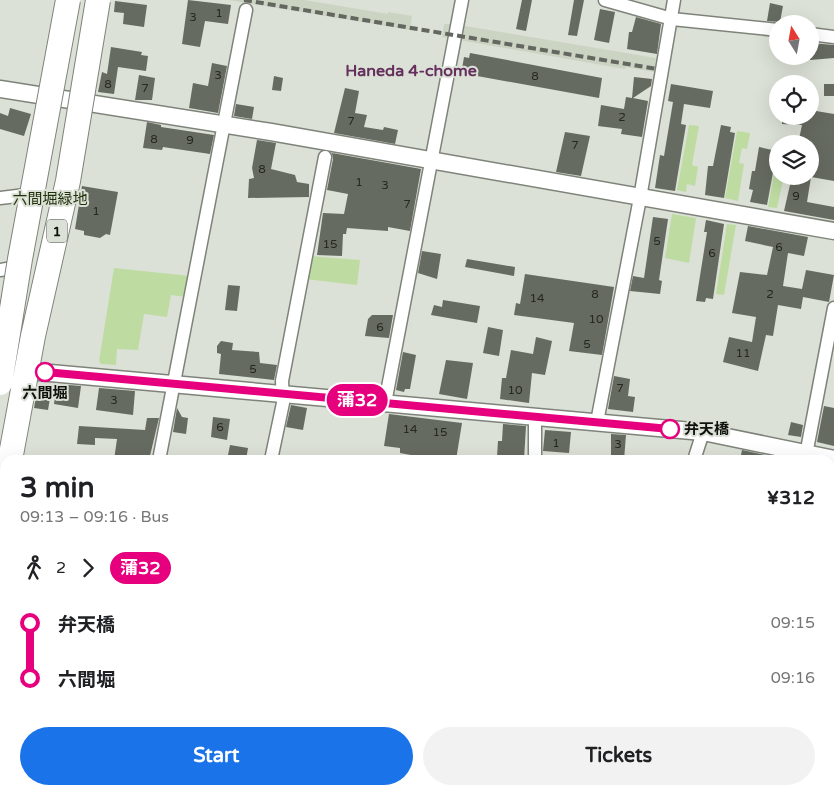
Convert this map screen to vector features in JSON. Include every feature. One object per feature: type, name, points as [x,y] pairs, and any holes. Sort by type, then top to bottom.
[{"type":"highway","name":"1","points":[[0,383],[4,339],[68,0]]},
{"type":"highway","points":[[4,339],[48,175],[78,0]]},
{"type":"highway","points":[[33,336],[88,0]]},
{"type":"highway","name":"1","points":[[11,455],[33,336],[68,181],[98,0]]},
{"type":"street","points":[[4,339],[6,269],[25,195],[61,0]]},
{"type":"street","points":[[21,455],[35,371],[75,205],[106,0]]},
{"type":"street","points":[[384,402],[462,0]]},
{"type":"street","points":[[605,0],[672,19],[769,29]]},
{"type":"street","points":[[597,422],[640,198],[674,0]]},
{"type":"street","points":[[160,455],[246,10]]},
{"type":"street","points":[[819,35],[834,37]]},
{"type":"street","points":[[0,89],[224,124],[834,231]]},
{"type":"street","points":[[272,455],[284,394],[282,381],[325,157]]},
{"type":"street","points":[[0,198],[25,195]]},
{"type":"street","points":[[805,455],[834,308]]},
{"type":"street","points":[[0,370],[35,371],[175,383],[703,432],[801,455]]},
{"type":"street","points":[[535,416],[535,455]]},
{"type":"street","points":[[696,455],[703,432]]},
{"type":"shaded area","points":[[228,0],[304,0],[388,14],[388,12],[412,16],[410,30]]},
{"type":"shaded area","points":[[444,24],[656,58],[654,72],[626,67],[625,69],[442,37]]},
{"type":"green space","points":[[689,125],[699,126],[692,165],[698,167],[695,186],[687,184],[686,192],[677,190]]},
{"type":"green space","points":[[737,131],[750,133],[747,149],[742,148],[739,163],[744,164],[738,201],[725,198]]},
{"type":"green space","points":[[772,185],[782,185],[777,208],[768,207]]},
{"type":"green space","points":[[672,214],[696,218],[689,263],[665,258]]},
{"type":"green space","points":[[727,224],[736,225],[724,295],[716,294]]},
{"type":"green space","points":[[309,256],[360,260],[357,285],[305,279]]},
{"type":"green space","points":[[114,268],[190,276],[186,297],[171,295],[167,317],[144,314],[138,350],[117,349],[116,365],[101,364],[99,361]]},
{"type":"building","points":[[188,0],[231,5],[228,24],[205,21],[200,47],[182,44]]},
{"type":"building","points":[[522,0],[532,0],[526,31],[516,29]]},
{"type":"building","points":[[574,0],[584,0],[577,36],[568,35]]},
{"type":"building","points":[[115,1],[147,5],[144,27],[123,24],[124,13],[114,12]]},
{"type":"building","points":[[770,3],[783,6],[781,15],[769,15],[769,21],[767,21]]},
{"type":"building","points":[[600,9],[615,12],[609,43],[594,40]]},
{"type":"building","points":[[636,17],[661,24],[657,54],[627,49],[629,32],[632,32]]},
{"type":"building","points":[[819,44],[834,45],[834,58],[819,59]]},
{"type":"building","points":[[111,47],[142,52],[141,55],[148,56],[146,71],[118,67],[114,94],[98,92],[102,72],[107,74]]},
{"type":"building","points":[[470,53],[602,78],[599,98],[466,74],[467,70],[462,69],[464,57],[469,58]]},
{"type":"building","points":[[212,63],[227,66],[218,113],[189,108],[193,83],[208,86]]},
{"type":"building","points":[[139,75],[155,78],[152,100],[135,100]]},
{"type":"building","points":[[274,76],[283,78],[281,91],[272,90]]},
{"type":"building","points":[[634,77],[652,79],[651,86],[633,98],[648,101],[642,137],[621,134],[622,129],[598,126],[601,105],[624,109],[626,97],[632,98]]},
{"type":"building","points":[[671,84],[713,91],[710,108],[684,104],[681,124],[686,125],[675,191],[655,188],[660,155],[664,156],[673,102],[668,101]]},
{"type":"building","points":[[824,84],[834,84],[834,96],[824,96]]},
{"type":"building","points":[[345,88],[359,91],[355,113],[367,115],[364,127],[383,130],[384,127],[398,130],[395,144],[334,133]]},
{"type":"building","points":[[236,104],[254,107],[252,119],[234,116]]},
{"type":"building","points":[[10,108],[31,114],[24,136],[0,129],[0,113],[8,116]]},
{"type":"building","points":[[819,112],[834,114],[834,181],[819,178],[819,135],[800,135],[802,125],[819,125]]},
{"type":"building","points":[[147,122],[161,125],[161,127],[214,135],[210,154],[163,147],[162,150],[143,148]]},
{"type":"building","points":[[721,125],[731,127],[730,132],[735,133],[724,198],[705,195],[708,166],[713,166]]},
{"type":"building","points":[[565,132],[590,136],[581,176],[556,172]]},
{"type":"building","points":[[257,140],[276,143],[271,169],[295,175],[297,182],[309,184],[309,197],[248,198],[249,179],[254,178],[252,168]]},
{"type":"building","points":[[759,147],[769,149],[769,185],[771,185],[767,205],[750,202],[753,190],[749,189],[752,171],[755,171]]},
{"type":"building","points":[[332,153],[421,169],[410,231],[388,227],[388,231],[347,228],[346,234],[343,234],[342,256],[317,255],[323,213],[344,214],[348,194],[327,190],[333,159]]},
{"type":"building","points":[[790,185],[810,185],[807,202],[834,207],[834,220],[784,211]]},
{"type":"building","points":[[82,186],[118,192],[110,235],[106,234],[100,238],[84,235],[84,231],[75,229]]},
{"type":"building","points":[[653,217],[668,219],[659,280],[662,281],[660,294],[630,291],[633,276],[644,278]]},
{"type":"building","points":[[706,220],[724,224],[713,299],[706,298],[705,302],[696,301],[707,232],[704,232]]},
{"type":"building","points":[[748,226],[808,237],[804,256],[788,253],[783,286],[802,289],[806,270],[834,275],[829,302],[803,297],[801,309],[778,305],[773,336],[766,335],[758,371],[723,362],[729,337],[752,342],[756,317],[732,313],[740,272],[767,275],[773,247],[745,241]]},
{"type":"building","points":[[422,251],[441,254],[437,279],[418,273]]},
{"type":"building","points":[[467,259],[515,267],[514,276],[465,267]]},
{"type":"building","points":[[525,274],[614,287],[602,355],[569,351],[574,323],[514,315],[516,303],[520,304]]},
{"type":"building","points":[[228,285],[240,286],[237,311],[225,310]]},
{"type":"building","points":[[443,300],[480,306],[477,323],[431,315],[434,305],[442,307]]},
{"type":"building","points":[[372,315],[393,315],[389,338],[365,336],[368,319]]},
{"type":"building","points":[[488,327],[503,330],[499,356],[483,353]]},
{"type":"building","points":[[536,337],[552,341],[545,375],[532,373],[529,403],[500,399],[502,378],[506,378],[511,350],[533,354]]},
{"type":"building","points":[[221,341],[233,343],[232,350],[259,352],[260,363],[277,365],[274,380],[219,374],[221,354],[217,353],[217,346]]},
{"type":"building","points":[[403,352],[416,355],[410,389],[405,389],[404,392],[396,390]]},
{"type":"building","points":[[446,360],[473,363],[467,399],[439,394]]},
{"type":"building","points":[[614,376],[630,379],[628,396],[635,397],[633,412],[608,409]]},
{"type":"building","points":[[57,384],[81,386],[78,408],[54,404]]},
{"type":"building","points":[[99,388],[135,391],[133,415],[96,410]]},
{"type":"building","points":[[36,396],[50,398],[48,410],[34,408]]},
{"type":"building","points":[[291,405],[307,408],[303,430],[286,427]]},
{"type":"building","points":[[824,406],[834,408],[834,446],[817,442]]},
{"type":"building","points":[[177,408],[182,417],[188,418],[186,434],[173,432]]},
{"type":"building","points":[[389,414],[462,423],[457,455],[411,455],[400,453],[400,448],[384,446]]},
{"type":"building","points":[[213,417],[230,419],[227,440],[211,437]]},
{"type":"building","points":[[147,418],[159,418],[150,455],[115,455],[117,439],[95,438],[95,445],[77,444],[79,426],[145,430]]},
{"type":"building","points":[[791,422],[803,425],[801,437],[788,435]]},
{"type":"building","points":[[503,424],[526,426],[524,455],[497,455],[498,441],[502,441]]},
{"type":"building","points":[[545,430],[571,432],[569,453],[543,451]]},
{"type":"building","points":[[611,434],[626,435],[624,455],[611,455]]},
{"type":"building","points":[[230,445],[248,448],[247,455],[228,455]]},
{"type":"building","points":[[742,450],[765,455],[741,455]]},
{"type":"railway","points":[[244,0],[657,69]]},
{"type":"bus line","name":"蒲32","points":[[45,372],[670,429]]},
{"type":"place","name":"六間堀","points":[[45,372]]},
{"type":"place","name":"弁天橋","points":[[670,429]]},
{"type":"district","name":"Haneda 4-chome","points":[[411,70]]},
{"type":"park label","name":"六間堀緑地","points":[[50,199]]}]
